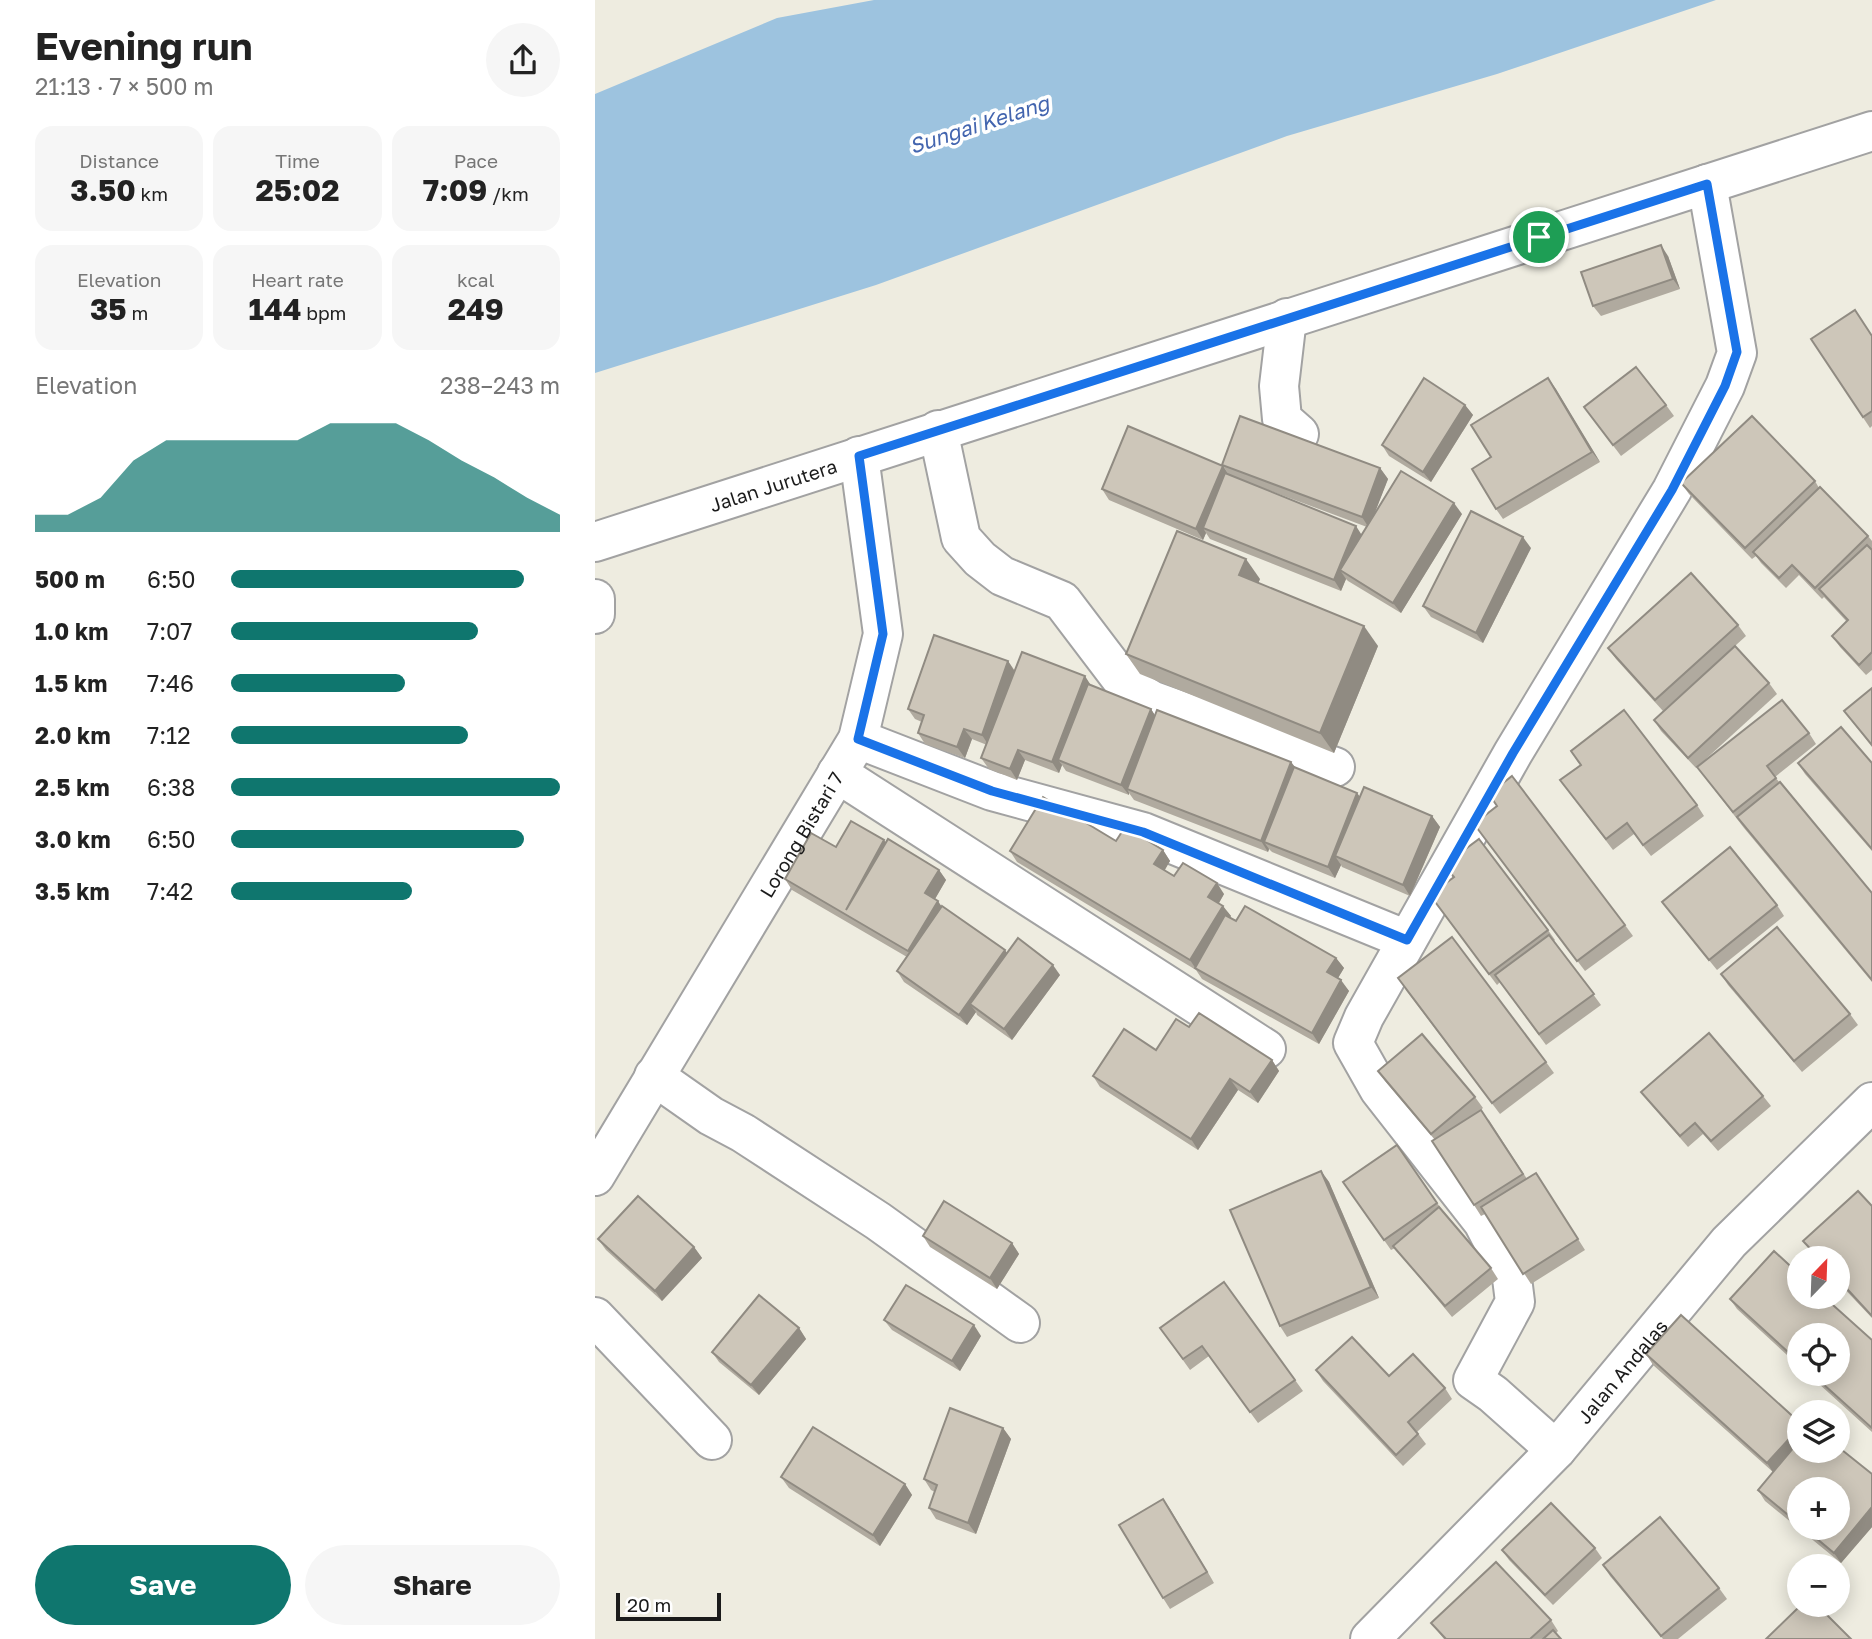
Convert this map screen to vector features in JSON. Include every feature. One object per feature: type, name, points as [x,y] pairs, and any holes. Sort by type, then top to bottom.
[{"type":"street","name":"Jalan Jurutera","points":[[595,542],[1872,131]]},
{"type":"street","points":[[1556,1450],[1473,1380],[1514,1302],[1513,1278],[1483,1222],[1379,1089],[1353,1043],[1407,940],[1513,753],[1672,490],[1725,386],[1737,352],[1707,184]]},
{"type":"street","points":[[1287,318],[1279,386],[1282,419],[1299,434]]},
{"type":"street","points":[[938,430],[961,538],[979,559],[1002,576],[1062,601],[1125,684],[1151,700],[1335,767]]},
{"type":"street","name":"Lorong Bistari 7","points":[[595,1176],[858,739],[883,634],[859,456]]},
{"type":"street","points":[[595,599],[595,614]]},
{"type":"street","points":[[858,739],[992,791],[1143,832],[1407,940]]},
{"type":"street","points":[[837,773],[1266,1049]]},
{"type":"street","points":[[654,1076],[878,1221],[1020,1323]]},
{"type":"street","name":"Jalan Andalas","points":[[1370,1639],[1556,1450],[1729,1242],[1872,1102]]},
{"type":"street","points":[[595,1317],[712,1440]]},
{"type":"water","name":"Sungai Kelang","points":[[874,0],[1716,0],[1497,74],[1287,136],[876,285],[595,373],[595,94],[777,18]]},
{"type":"building","points":[[1661,245],[1673,279],[1593,306],[1581,272]]},
{"type":"building","points":[[1855,310],[1872,336],[1872,411],[1863,417],[1811,339]]},
{"type":"building","points":[[1636,367],[1666,405],[1613,445],[1584,407]]},
{"type":"building","points":[[1424,378],[1465,405],[1423,472],[1382,445]]},
{"type":"building","points":[[1548,378],[1592,452],[1496,509],[1472,469],[1491,457],[1471,425]]},
{"type":"building","points":[[1240,416],[1380,468],[1362,517],[1222,465]]},
{"type":"building","points":[[1752,416],[1815,481],[1745,548],[1681,483]]},
{"type":"building","points":[[1128,426],[1223,466],[1196,529],[1102,489]]},
{"type":"building","points":[[1401,471],[1454,503],[1393,603],[1340,570]]},
{"type":"building","points":[[1225,473],[1356,526],[1334,580],[1203,528]]},
{"type":"building","points":[[1820,487],[1868,536],[1815,588],[1792,565],[1779,578],[1753,552]]},
{"type":"building","points":[[1471,511],[1523,537],[1476,633],[1423,606]]},
{"type":"building","points":[[1177,531],[1246,559],[1239,575],[1364,626],[1320,733],[1126,654]]},
{"type":"building","points":[[1867,545],[1872,550],[1872,652],[1859,665],[1832,636],[1848,620],[1819,589]]},
{"type":"building","points":[[1691,573],[1738,625],[1655,700],[1608,648]]},
{"type":"building","points":[[934,635],[1008,661],[982,735],[964,729],[957,747],[918,733],[924,715],[908,709]]},
{"type":"building","points":[[1735,646],[1769,683],[1688,758],[1654,720]]},
{"type":"building","points":[[1022,652],[1085,676],[1052,762],[1018,750],[1010,769],[981,758]]},
{"type":"building","points":[[1088,684],[1151,709],[1121,785],[1058,760]]},
{"type":"building","points":[[1872,688],[1872,745],[1844,711]]},
{"type":"building","points":[[1782,700],[1809,733],[1767,766],[1776,778],[1733,812],[1697,767]]},
{"type":"building","points":[[1157,710],[1291,762],[1261,841],[1127,789]]},
{"type":"building","points":[[1624,710],[1697,805],[1643,845],[1627,823],[1606,839],[1560,780],[1581,765],[1571,751]]},
{"type":"building","points":[[1841,727],[1872,763],[1872,849],[1798,763]]},
{"type":"building","points":[[1294,767],[1357,793],[1328,867],[1264,842]]},
{"type":"building","points":[[1512,776],[1625,925],[1577,961],[1474,824],[1497,806],[1489,794]]},
{"type":"building","points":[[1780,782],[1872,893],[1872,980],[1737,817]]},
{"type":"building","points":[[1364,787],[1432,816],[1403,885],[1335,856]]},
{"type":"building","points":[[1043,797],[1116,841],[1125,827],[1163,850],[1154,864],[1174,876],[1183,863],[1217,883],[1208,897],[1223,906],[1190,960],[1010,851]]},
{"type":"building","points":[[851,821],[884,840],[846,910],[888,839],[939,870],[925,893],[938,901],[908,951],[785,879],[811,833],[836,847]]},
{"type":"building","points":[[1479,839],[1548,930],[1489,974],[1430,895],[1454,877],[1444,865]]},
{"type":"building","points":[[1730,847],[1777,905],[1709,960],[1662,902]]},
{"type":"building","points":[[942,906],[1005,950],[959,1015],[897,971]]},
{"type":"building","points":[[1245,906],[1336,958],[1327,972],[1341,980],[1312,1033],[1195,968],[1225,915],[1236,921]]},
{"type":"building","points":[[1777,927],[1850,1014],[1794,1061],[1721,974]]},
{"type":"building","points":[[1549,935],[1594,994],[1539,1034],[1495,975]]},
{"type":"building","points":[[1452,937],[1546,1062],[1492,1103],[1398,978]]},
{"type":"building","points":[[1018,938],[1053,965],[1004,1029],[970,1004]]},
{"type":"building","points":[[1199,1013],[1272,1060],[1250,1092],[1230,1079],[1191,1139],[1093,1076],[1124,1029],[1156,1050],[1176,1019],[1189,1027]]},
{"type":"building","points":[[1709,1033],[1763,1096],[1711,1141],[1695,1123],[1680,1136],[1641,1092]]},
{"type":"building","points":[[1422,1034],[1475,1097],[1431,1134],[1378,1071]]},
{"type":"building","points":[[1481,1110],[1523,1174],[1474,1205],[1432,1141]]},
{"type":"building","points":[[1397,1145],[1437,1203],[1384,1240],[1343,1182]]},
{"type":"building","points":[[1321,1171],[1371,1287],[1280,1326],[1230,1210]]},
{"type":"building","points":[[1536,1173],[1578,1239],[1523,1274],[1481,1207]]},
{"type":"building","points":[[1858,1191],[1872,1206],[1872,1316],[1850,1292],[1850,1246],[1808,1246],[1803,1241]]},
{"type":"building","points":[[638,1196],[694,1247],[655,1291],[598,1239]]},
{"type":"building","points":[[944,1201],[1012,1243],[990,1278],[923,1236]]},
{"type":"building","points":[[1439,1207],[1491,1268],[1445,1306],[1393,1246]]},
{"type":"building","points":[[1774,1251],[1787,1263],[1787,1309],[1837,1309],[1872,1340],[1872,1428],[1850,1408],[1850,1400],[1841,1400],[1825,1386],[1850,1386],[1850,1323],[1787,1323],[1787,1351],[1730,1299]]},
{"type":"building","points":[[1224,1282],[1295,1380],[1250,1412],[1202,1346],[1183,1359],[1160,1328]]},
{"type":"building","points":[[906,1285],[974,1325],[952,1361],[884,1320]]},
{"type":"building","points":[[759,1295],[799,1328],[751,1385],[712,1352]]},
{"type":"building","points":[[1681,1315],[1787,1411],[1787,1441],[1767,1463],[1646,1354]]},
{"type":"building","points":[[1352,1337],[1389,1376],[1413,1354],[1445,1388],[1408,1422],[1418,1434],[1396,1455],[1316,1370]]},
{"type":"building","points":[[950,1408],[1003,1428],[968,1523],[929,1508],[937,1485],[924,1479]]},
{"type":"building","points":[[813,1427],[905,1484],[873,1535],[781,1477]]},
{"type":"building","points":[[1787,1455],[1787,1463],[1850,1463],[1850,1456],[1872,1474],[1872,1507],[1850,1534],[1850,1477],[1787,1477],[1787,1514],[1758,1490]]},
{"type":"building","points":[[1163,1499],[1207,1572],[1163,1598],[1119,1525]]},
{"type":"building","points":[[1551,1503],[1595,1548],[1545,1595],[1502,1550]]},
{"type":"building","points":[[1660,1517],[1719,1588],[1661,1636],[1603,1565]]},
{"type":"building","points":[[1818,1540],[1845,1540],[1834,1553]]},
{"type":"building","points":[[1496,1562],[1551,1620],[1530,1639],[1446,1639],[1431,1623]]},
{"type":"building","points":[[1789,1617],[1829,1617],[1851,1639],[1766,1639]]},
{"type":"building","points":[[1553,1630],[1561,1639],[1543,1639]]},
{"type":"route","points":[[1707,184],[1737,352],[1725,386],[1672,490],[1513,753],[1407,940],[1143,832],[992,791],[858,739],[883,634],[859,456],[1539,237],[1707,184]]}]
